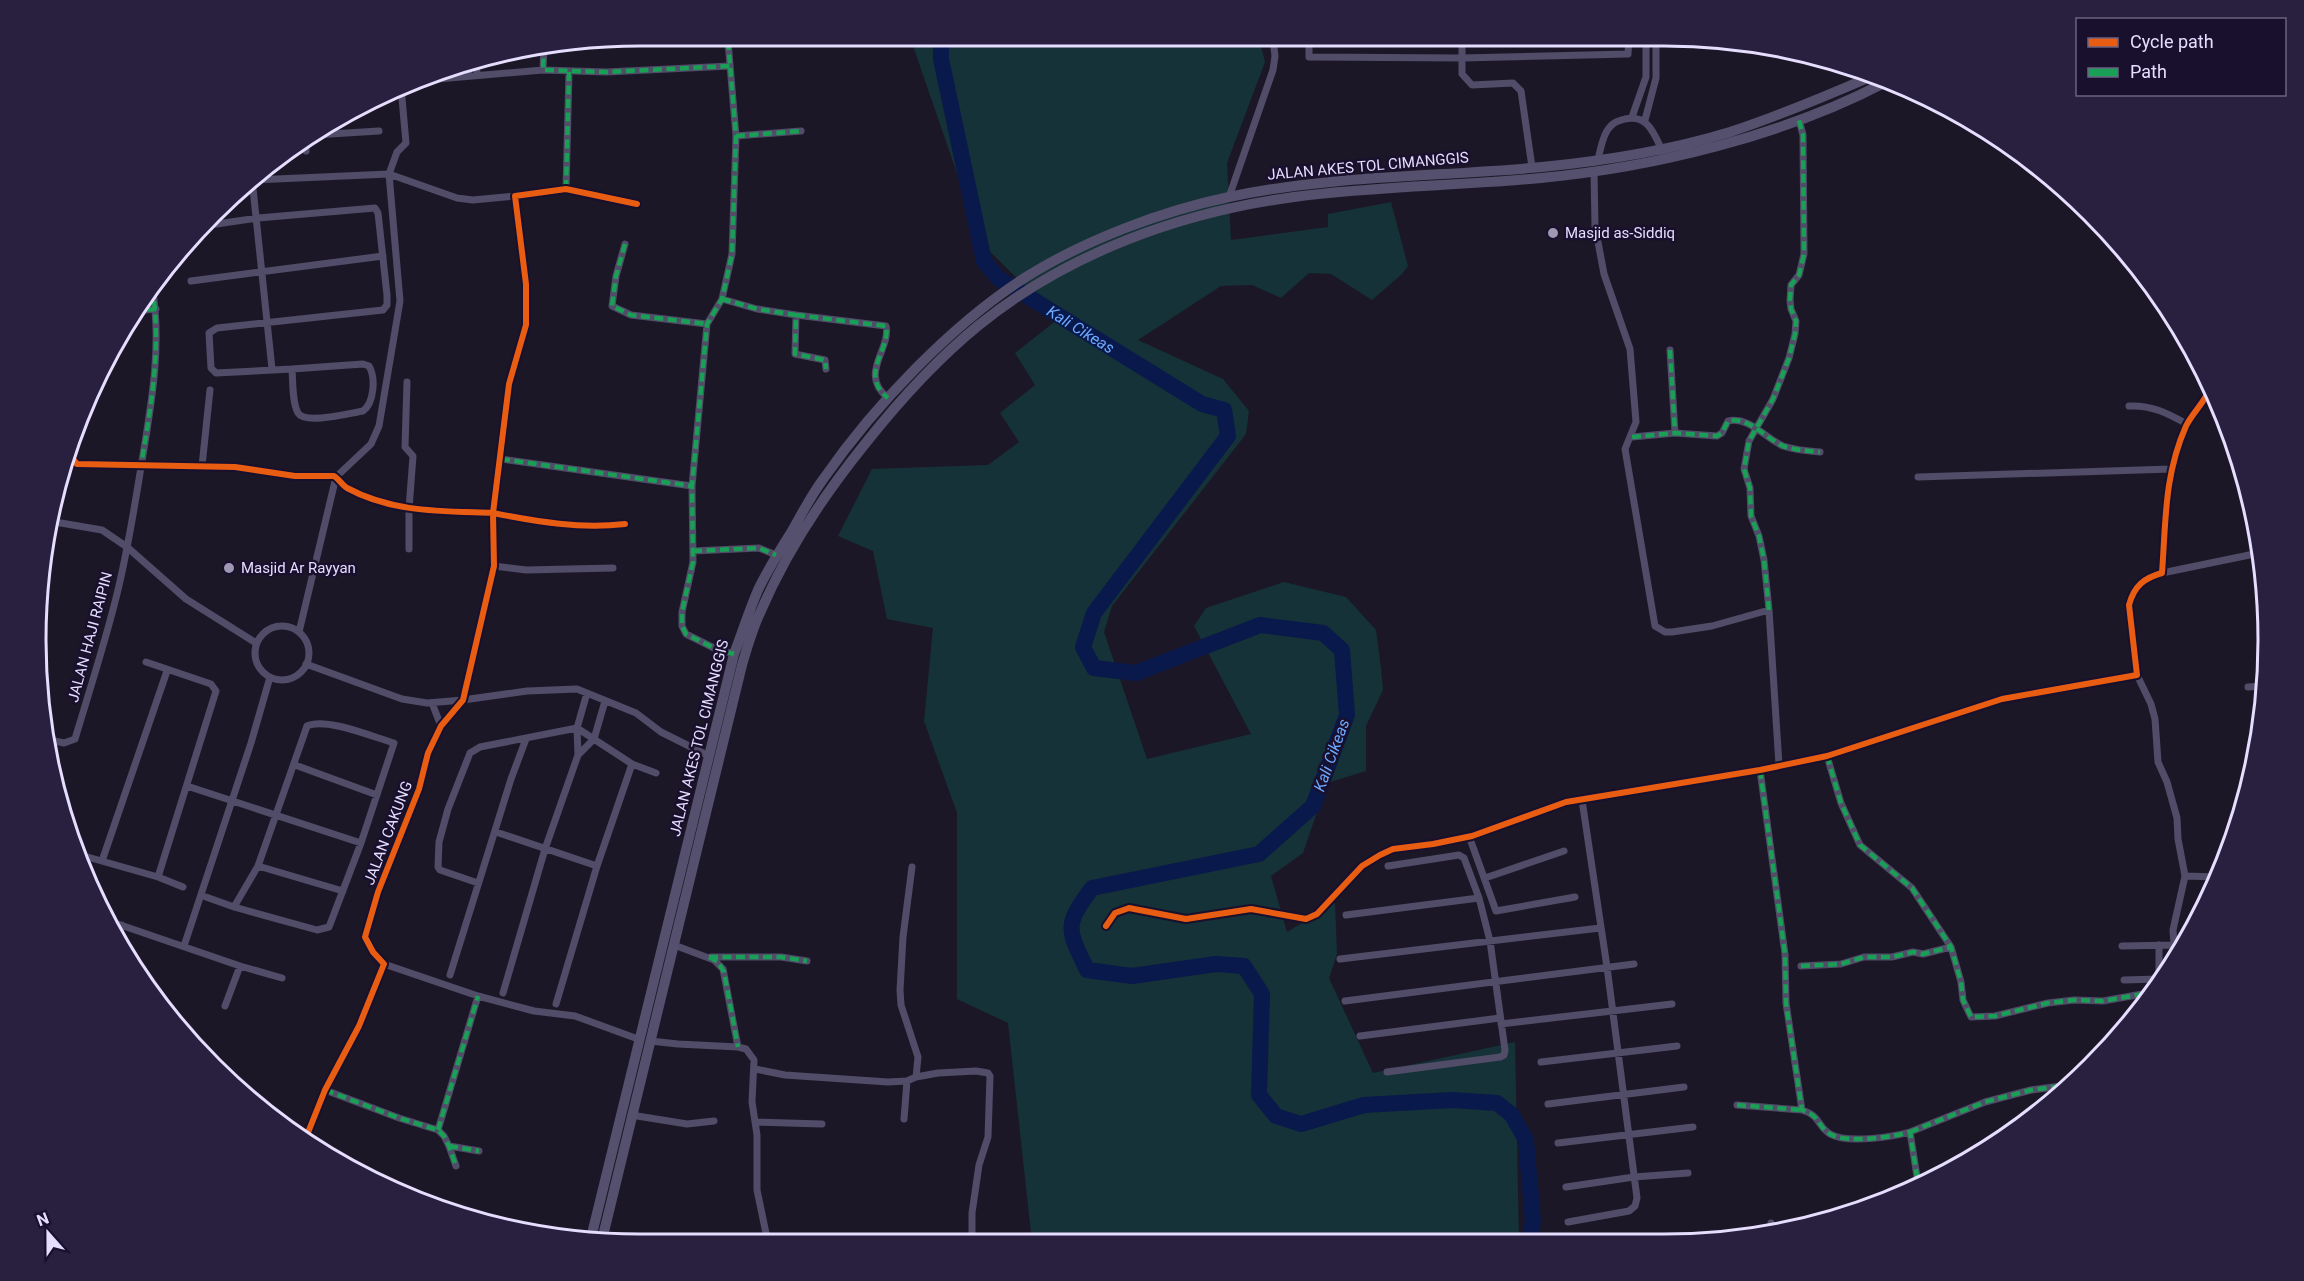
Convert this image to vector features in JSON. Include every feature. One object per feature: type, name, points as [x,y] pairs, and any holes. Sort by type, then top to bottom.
[{"type":"main road","name":"JALAN AKES TOL CIMANGGIS","points":[[592,1232],[734,654],[758,591],[784,550],[823,478],[888,398],[944,341],[981,317],[1097,252],[1148,232],[1235,207],[1295,197],[1538,171],[1661,148],[1797,114],[1862,81]]},
{"type":"main road","points":[[1538,171],[1594,172],[1667,159],[1728,144],[1797,114],[1875,86]]},
{"type":"main road","name":"JALAN AKES TOL CIMANGGIS","points":[[604,1233],[742,665],[759,614],[784,550],[896,405],[981,317],[1025,277],[1092,242],[1145,221],[1229,197],[1297,185],[1538,171]]},
{"type":"street","points":[[728,46],[736,136],[732,254],[722,299],[707,324],[692,486],[693,562],[682,612],[682,626],[686,634],[716,649],[734,654]]},
{"type":"street","points":[[1229,197],[1273,70],[1274,46]]},
{"type":"street","points":[[1309,46],[1309,57],[1462,58],[1628,54],[1628,46]]},
{"type":"street","points":[[1462,46],[1462,74],[1472,85],[1513,83],[1521,91],[1538,171]]},
{"type":"street","points":[[1632,117],[1646,77],[1646,46]]},
{"type":"street","points":[[1645,120],[1656,78],[1656,46]]},
{"type":"street","points":[[543,69],[544,55]]},
{"type":"street","points":[[455,77],[543,69],[569,72],[730,66]]},
{"type":"street","points":[[477,70],[477,75]]},
{"type":"street","points":[[566,189],[569,72]]},
{"type":"street","points":[[299,632],[336,477],[371,444],[379,426],[400,301],[389,174],[397,152],[406,143],[402,97]]},
{"type":"street","points":[[1779,765],[1764,561],[1759,536],[1751,516],[1750,488],[1744,469],[1749,441],[1773,399],[1789,358],[1795,334],[1796,321],[1790,300],[1791,285],[1799,275],[1804,254],[1803,135],[1797,114]]},
{"type":"street","points":[[1598,159],[1605,133],[1610,126],[1616,121],[1632,117],[1645,120],[1661,148]]},
{"type":"street","points":[[330,134],[379,131]]},
{"type":"street","points":[[736,136],[801,131]]},
{"type":"street","points":[[1594,172],[1595,226],[1604,274],[1630,349],[1636,422],[1625,449],[1655,626],[1672,633],[1712,626],[1768,610]]},
{"type":"street","points":[[268,178],[389,174],[457,198],[473,200],[566,189],[636,204]]},
{"type":"street","points":[[254,190],[272,369]]},
{"type":"street","points":[[463,700],[494,566],[493,513],[509,384],[526,325],[526,284],[515,196]]},
{"type":"street","points":[[216,224],[258,218],[375,208],[380,222],[387,295],[387,305],[383,310],[267,322],[213,330],[209,333],[211,368],[216,373],[363,364],[369,366],[372,372],[371,399],[368,407],[363,411],[313,419],[303,418],[297,410],[292,369]]},
{"type":"street","points":[[625,244],[616,276],[612,306],[632,315],[707,324]]},
{"type":"street","points":[[191,281],[383,256]]},
{"type":"street","points":[[722,299],[757,309],[886,326],[887,331],[880,350],[876,380],[879,391],[888,398]]},
{"type":"street","points":[[127,547],[152,400],[156,309],[154,300]]},
{"type":"street","points":[[147,310],[156,309]]},
{"type":"street","points":[[796,315],[795,354],[825,360],[826,369]]},
{"type":"street","points":[[1670,350],[1675,433]]},
{"type":"street","points":[[407,382],[405,447],[413,456],[409,549]]},
{"type":"street","points":[[202,466],[210,390]]},
{"type":"street","points":[[2162,573],[2164,517],[2171,469],[2187,424],[2204,396]]},
{"type":"street","points":[[2129,406],[2155,408],[2187,424]]},
{"type":"street","points":[[1632,436],[1675,433],[1717,436],[1731,420],[1755,427],[1783,446],[1820,452]]},
{"type":"street","points":[[501,459],[692,486]]},
{"type":"street","points":[[75,461],[77,464],[235,467],[295,476],[336,477],[345,487],[386,504],[409,510],[493,513],[540,522],[583,526],[625,524]]},
{"type":"street","points":[[1918,477],[2171,469]]},
{"type":"street","points":[[59,523],[102,530],[127,547],[186,599],[255,644]]},
{"type":"street","name":"JALAN HAJI RAIPIN","points":[[56,741],[64,743],[75,739],[116,598],[127,547]]},
{"type":"street","points":[[693,551],[759,548],[784,550]]},
{"type":"street","points":[[2174,944],[2174,930],[2185,876],[2178,839],[2177,818],[2167,782],[2158,762],[2155,719],[2151,704],[2137,675],[2129,605],[2139,584],[2145,578],[2251,555]]},
{"type":"street","points":[[494,566],[526,570],[613,568]]},
{"type":"street","points":[[276,626],[288,626],[299,632],[307,641],[309,653],[306,664],[300,673],[291,678],[280,680],[270,677],[261,670],[256,661],[255,644],[265,632],[276,626]]},
{"type":"street","points":[[146,662],[211,684],[216,691],[158,877]]},
{"type":"street","points":[[306,664],[402,699],[432,703],[527,691],[577,689],[636,713],[661,732],[709,756]]},
{"type":"street","points":[[102,861],[167,671]]},
{"type":"street","points":[[1106,926],[1115,913],[1129,908],[1186,919],[1251,909],[1306,919],[1317,914],[1362,866],[1393,849],[1433,844],[1469,836],[1566,802],[1760,770],[1827,756],[2002,699],[2137,675]]},
{"type":"street","points":[[184,946],[252,743],[270,677]]},
{"type":"street","points":[[2248,687],[2255,687]]},
{"type":"street","points":[[503,993],[545,849],[578,755],[577,728],[587,693]]},
{"type":"street","name":"JALAN CAKUNG","points":[[384,964],[373,952],[365,937],[378,892],[419,789],[428,753],[441,726],[463,700]]},
{"type":"street","points":[[578,755],[594,739],[605,701]]},
{"type":"street","points":[[432,703],[441,726]]},
{"type":"street","points":[[206,897],[234,907],[317,930],[326,929],[332,925],[394,743],[336,726],[315,723],[307,726],[258,866],[234,907]]},
{"type":"street","points":[[478,883],[440,870],[438,867],[439,842],[448,809],[470,753],[480,747],[577,728],[632,764],[656,772]]},
{"type":"street","points":[[450,975],[511,779],[526,739]]},
{"type":"street","points":[[1827,756],[1841,803],[1860,845],[1912,888],[1951,947],[1961,982],[1963,1000],[1971,1017],[1995,1016],[2048,1003],[2074,1000],[2103,1001],[2140,994]]},
{"type":"street","points":[[556,1004],[597,866],[632,764]]},
{"type":"street","points":[[295,765],[377,795]]},
{"type":"street","points":[[1760,770],[1785,954],[1786,1003],[1802,1110]]},
{"type":"street","points":[[187,786],[361,843]]},
{"type":"street","points":[[1568,1222],[1629,1210],[1635,1206],[1637,1198],[1607,967],[1582,800]]},
{"type":"street","points":[[496,832],[597,866]]},
{"type":"street","points":[[1469,836],[1496,911],[1575,897]]},
{"type":"street","points":[[1485,878],[1564,851]]},
{"type":"street","points":[[1387,1072],[1500,1057],[1504,1055],[1505,1050],[1490,941],[1479,898],[1462,856],[1388,866]]},
{"type":"street","points":[[88,857],[183,886]]},
{"type":"street","points":[[258,866],[343,891]]},
{"type":"street","points":[[912,867],[903,937],[900,990],[901,1005],[918,1057],[916,1077]]},
{"type":"street","points":[[2185,876],[2208,877]]},
{"type":"street","points":[[1346,915],[1479,898]]},
{"type":"street","points":[[119,924],[240,966],[282,978]]},
{"type":"street","points":[[1340,959],[1600,928]]},
{"type":"street","points":[[674,945],[718,962],[724,972],[738,1047]]},
{"type":"street","points":[[2159,945],[2159,968]]},
{"type":"street","points":[[2122,946],[2174,945]]},
{"type":"street","points":[[1801,966],[1841,964],[1864,957],[1892,957],[1914,952],[1923,954],[1951,947]]},
{"type":"street","points":[[709,957],[781,957],[807,961]]},
{"type":"street","points":[[308,1133],[325,1090],[359,1026],[384,964],[478,996],[534,1011],[575,1016],[638,1039]]},
{"type":"street","points":[[1345,1001],[1634,964]]},
{"type":"street","points":[[225,1006],[240,966]]},
{"type":"street","points":[[2124,980],[2151,979]]},
{"type":"street","points":[[438,1130],[478,996]]},
{"type":"street","points":[[1360,1036],[1613,1012],[1672,1004]]},
{"type":"street","points":[[650,1041],[738,1047],[746,1049],[752,1056],[755,1069],[752,1096],[757,1190],[766,1234]]},
{"type":"street","points":[[1540,1062],[1677,1046]]},
{"type":"street","points":[[755,1069],[785,1075],[870,1082],[907,1082],[916,1077],[938,1073],[985,1071],[990,1076],[988,1137],[980,1165],[972,1213],[972,1234]]},
{"type":"street","points":[[904,1119],[907,1082]]},
{"type":"street","points":[[1548,1104],[1684,1087]]},
{"type":"street","points":[[1737,1105],[1802,1110],[1812,1113],[1834,1136],[1876,1138],[1910,1132],[1985,1102],[2031,1090],[2053,1087]]},
{"type":"street","points":[[325,1090],[438,1130],[444,1136],[456,1166]]},
{"type":"street","points":[[631,1115],[687,1124],[714,1121]]},
{"type":"street","points":[[755,1122],[822,1124]]},
{"type":"street","points":[[1558,1143],[1693,1127]]},
{"type":"street","points":[[1910,1132],[1917,1177]]},
{"type":"street","points":[[449,1146],[479,1151]]},
{"type":"street","points":[[1566,1187],[1634,1177],[1688,1173]]},
{"type":"green space","points":[[913,46],[1261,46],[1265,62],[1227,163],[1231,240],[1328,227],[1328,214],[1391,202],[1408,266],[1372,300],[1331,274],[1309,273],[1281,298],[1252,285],[1221,286],[1138,340],[1223,379],[1249,411],[1246,434],[1112,606],[1104,632],[1147,759],[1251,734],[1194,626],[1206,608],[1284,582],[1346,597],[1376,630],[1383,690],[1366,726],[1366,771],[1327,783],[1303,853],[1271,876],[1287,932],[1335,903],[1337,954],[1329,978],[1373,1073],[1515,1042],[1519,1234],[1031,1234],[1008,1023],[957,999],[957,813],[924,721],[933,628],[887,619],[873,551],[838,536],[872,469],[988,465],[1019,442],[1000,413],[1035,385],[1015,353],[1067,312],[1024,285],[981,243]]},
{"type":"waterway","name":"Kali Cikeas","points":[[941,46],[941,59],[984,261],[998,278],[1202,404],[1224,410],[1228,436],[1094,613],[1083,647],[1094,668],[1136,673],[1260,625],[1323,633],[1342,650],[1347,715],[1313,806],[1259,854],[1092,888],[1077,911],[1072,928],[1075,945],[1087,970],[1132,976],[1216,964],[1244,966],[1262,994],[1259,1095],[1276,1116],[1301,1124],[1364,1105],[1452,1100],[1497,1103],[1512,1115],[1526,1140],[1533,1221],[1531,1234]]},
{"type":"marked path","points":[[728,46],[736,136],[732,254],[722,299],[707,324],[692,486],[693,562],[682,612],[682,626],[686,634],[716,649],[734,654]]},
{"type":"marked path","points":[[544,55],[543,70],[606,72],[730,66]]},
{"type":"marked path","points":[[566,189],[569,72]]},
{"type":"marked path","points":[[1769,610],[1764,560],[1759,536],[1751,516],[1750,488],[1744,469],[1749,441],[1773,399],[1789,358],[1795,334],[1796,321],[1790,300],[1791,285],[1799,275],[1804,254],[1803,135],[1799,120]]},
{"type":"marked path","points":[[736,136],[801,131]]},
{"type":"marked path","points":[[625,244],[616,276],[612,306],[631,315],[707,324]]},
{"type":"marked path","points":[[722,299],[757,309],[796,315],[795,354],[825,360],[826,369]]},
{"type":"marked path","points":[[135,465],[141,465],[154,376],[156,332],[154,300]]},
{"type":"marked path","points":[[147,310],[156,309]]},
{"type":"marked path","points":[[796,315],[886,326],[876,380],[888,398]]},
{"type":"marked path","points":[[1670,350],[1675,433]]},
{"type":"marked path","points":[[1632,437],[1675,433],[1717,436],[1722,433],[1728,421],[1736,420],[1750,425],[1783,446],[1820,452]]},
{"type":"marked path","points":[[501,459],[692,486]]},
{"type":"marked path","points":[[693,551],[759,548],[776,555]]},
{"type":"marked path","points":[[1827,756],[1841,803],[1860,845],[1912,888],[1951,947],[1961,982],[1963,1000],[1971,1017],[1995,1016],[2048,1003],[2074,1000],[2103,1001],[2140,994]]},
{"type":"marked path","points":[[1760,770],[1785,954],[1786,1003],[1802,1110],[1813,1115],[1830,1134],[1847,1139],[1870,1139],[1910,1132],[1917,1177]]},
{"type":"marked path","points":[[1801,966],[1841,964],[1864,957],[1892,957],[1913,952],[1923,954],[1951,947]]},
{"type":"marked path","points":[[709,957],[781,957],[807,961]]},
{"type":"marked path","points":[[709,957],[718,962],[724,972],[738,1047]]},
{"type":"marked path","points":[[438,1130],[478,996]]},
{"type":"marked path","points":[[1910,1132],[1985,1102],[2031,1090],[2055,1087]]},
{"type":"marked path","points":[[325,1090],[438,1130],[444,1136],[456,1166]]},
{"type":"marked path","points":[[1737,1105],[1802,1110]]},
{"type":"marked path","points":[[449,1146],[479,1151]]},
{"type":"cycle path","points":[[75,461],[77,464],[235,467],[295,476],[334,476],[347,488],[382,502],[437,511],[493,513],[509,384],[526,325],[526,284],[515,196],[566,189],[637,204]]},
{"type":"cycle path","points":[[1106,926],[1115,913],[1129,908],[1186,919],[1251,909],[1306,919],[1317,914],[1362,866],[1393,849],[1472,836],[1566,802],[1760,770],[1827,756],[2002,699],[2137,675],[2129,605],[2141,584],[2150,577],[2162,573],[2167,498],[2174,463],[2186,426],[2205,398]]},
{"type":"cycle path","points":[[308,1133],[325,1090],[359,1026],[384,964],[373,952],[365,937],[378,892],[419,789],[428,753],[441,726],[463,700],[494,566],[493,513],[559,524],[592,526],[625,524]]},
{"type":"place","name":"Masjid as-Siddiq","points":[[1553,233]]},
{"type":"place","name":"Masjid Ar Rayyan","points":[[229,568]]}]
